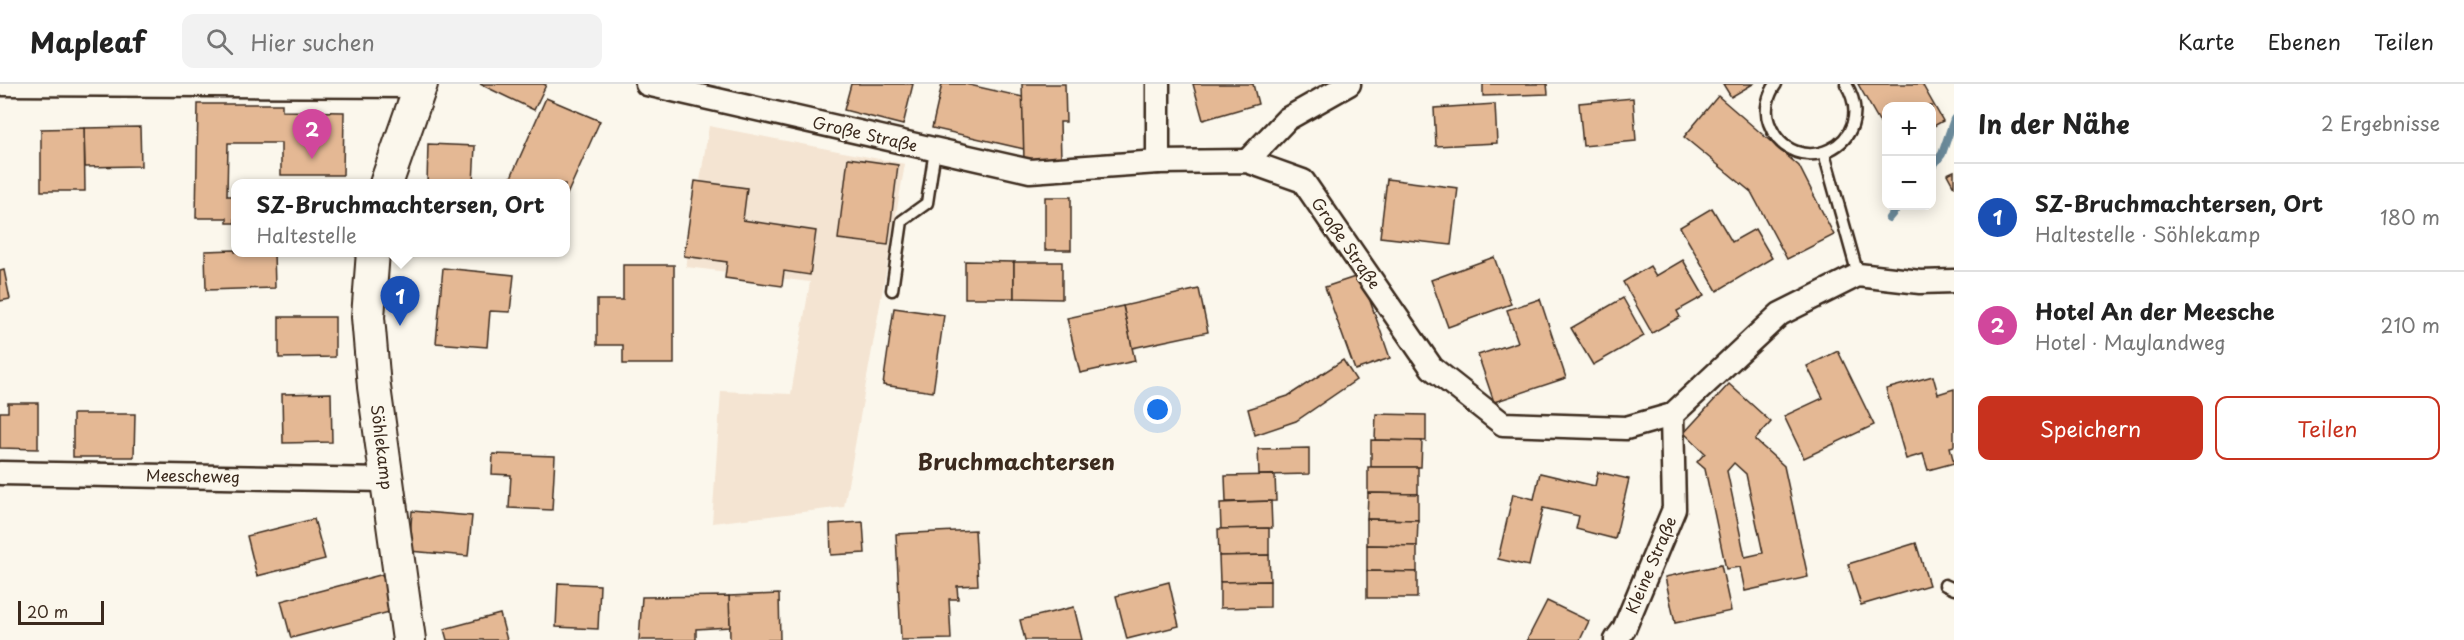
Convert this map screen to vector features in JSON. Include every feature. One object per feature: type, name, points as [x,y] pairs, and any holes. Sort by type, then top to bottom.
[{"type":"street","points":[[0,84],[421,85],[387,179]]},
{"type":"street","name":"Große Straße","points":[[647,84],[1030,171],[1158,162],[1247,161],[1303,181],[1432,368],[1503,424],[1626,428],[1672,415],[1780,314],[1858,275]]},
{"type":"street","points":[[1158,84],[1158,162]]},
{"type":"street","points":[[1247,161],[1287,119],[1349,84]]},
{"type":"street","name":"Söhlekamp","points":[[372,257],[368,317],[385,480],[409,640]]},
{"type":"street","points":[[1858,275],[1920,282],[1954,281]]},
{"type":"street","name":"Kleine Straße","points":[[1616,640],[1624,628],[1674,509],[1672,415]]},
{"type":"street","name":"Meescheweg","points":[[0,473],[385,480]]},
{"type":"lane","points":[[1776,84],[1767,104],[1767,119],[1773,133],[1782,144],[1795,152],[1809,155],[1824,153],[1837,146],[1847,136],[1854,123],[1856,109],[1853,95],[1846,84]]},
{"type":"lane","points":[[892,290],[902,221],[927,202],[935,150]]},
{"type":"lane","points":[[1824,153],[1858,275]]},
{"type":"shaded area","points":[[709,126],[905,164],[844,507],[712,523],[721,391],[791,394],[810,282],[686,267]]},
{"type":"building","points":[[480,84],[543,84],[546,85],[534,110]]},
{"type":"building","points":[[851,84],[913,84],[903,125],[844,110]]},
{"type":"building","points":[[942,84],[965,84],[1023,97],[1024,149],[932,128]]},
{"type":"building","points":[[1022,84],[1065,84],[1066,122],[1060,122],[1061,160],[1024,161]]},
{"type":"building","points":[[1193,84],[1253,84],[1258,104],[1203,120]]},
{"type":"building","points":[[1483,84],[1547,84],[1548,94],[1483,96]]},
{"type":"building","points":[[1723,84],[1753,84],[1731,97]]},
{"type":"building","points":[[1858,84],[1922,84],[1932,102],[1882,102],[1882,126]]},
{"type":"building","points":[[1718,96],[1799,166],[1834,235],[1787,259],[1751,192],[1684,137]]},
{"type":"building","points":[[546,98],[600,121],[570,188],[570,179],[510,179]]},
{"type":"building","points":[[1633,98],[1636,141],[1583,146],[1579,103]]},
{"type":"building","points":[[198,104],[282,104],[282,111],[344,112],[343,175],[281,175],[281,143],[228,143],[227,196],[231,196],[231,223],[227,223],[227,218],[196,218]]},
{"type":"building","points":[[1495,104],[1497,143],[1436,146],[1434,108]]},
{"type":"building","points":[[1936,109],[1943,121],[1936,125]]},
{"type":"building","points":[[140,127],[141,166],[85,167],[84,128]]},
{"type":"building","points":[[84,128],[85,191],[41,191],[41,129]]},
{"type":"building","points":[[428,144],[475,146],[473,179],[427,179]]},
{"type":"building","points":[[848,158],[898,165],[888,245],[838,239]]},
{"type":"building","points":[[1954,171],[1954,187],[1947,174]]},
{"type":"building","points":[[1387,179],[1458,188],[1451,245],[1380,237]]},
{"type":"building","points":[[695,181],[747,188],[743,220],[816,231],[810,275],[784,271],[782,286],[725,278],[727,262],[684,256]]},
{"type":"building","points":[[1045,197],[1071,197],[1071,250],[1045,250]]},
{"type":"building","points":[[1712,208],[1732,242],[1755,229],[1772,258],[1717,291],[1680,227]]},
{"type":"building","points":[[231,250],[231,257],[274,257],[275,288],[206,290],[205,251]]},
{"type":"building","points":[[1494,257],[1511,304],[1448,327],[1431,280]]},
{"type":"building","points":[[1683,260],[1704,296],[1677,311],[1680,317],[1652,333],[1623,282],[1650,266],[1656,276]]},
{"type":"building","points":[[965,261],[1014,262],[1014,298],[965,298]]},
{"type":"building","points":[[1014,262],[1062,262],[1062,299],[1014,298]]},
{"type":"building","points":[[623,265],[674,265],[674,364],[623,364],[623,345],[597,345],[597,300],[623,300]]},
{"type":"building","points":[[443,268],[514,275],[510,312],[490,311],[487,347],[436,343]]},
{"type":"building","points":[[4,270],[10,299],[0,301],[0,271]]},
{"type":"building","points":[[1361,275],[1390,358],[1355,370],[1325,287]]},
{"type":"building","points":[[1199,289],[1208,332],[1132,348],[1123,306]]},
{"type":"building","points":[[1623,298],[1644,336],[1593,365],[1571,328]]},
{"type":"building","points":[[1540,299],[1566,378],[1494,402],[1478,355],[1518,342],[1507,310]]},
{"type":"building","points":[[1123,306],[1135,361],[1080,373],[1067,318]]},
{"type":"building","points":[[894,308],[944,315],[933,392],[883,385]]},
{"type":"building","points":[[279,317],[335,317],[335,357],[279,358]]},
{"type":"building","points":[[1838,351],[1874,425],[1804,458],[1784,416],[1823,398],[1807,366]]},
{"type":"building","points":[[1343,360],[1356,380],[1296,421],[1255,435],[1248,409],[1288,396]]},
{"type":"building","points":[[1933,376],[1938,394],[1954,389],[1954,446],[1950,447],[1954,463],[1928,470],[1923,454],[1906,459],[1886,389]]},
{"type":"building","points":[[1729,384],[1771,422],[1755,440],[1784,466],[1808,577],[1745,591],[1740,567],[1726,569],[1705,469],[1697,462],[1705,453],[1684,433]],"holes":[[[1734,463],[1746,474],[1763,553],[1745,557],[1727,471]]]},
{"type":"building","points":[[331,393],[332,442],[283,443],[282,394]]},
{"type":"building","points":[[8,403],[38,403],[38,449],[0,448],[0,412],[8,412]]},
{"type":"building","points":[[73,414],[135,414],[134,457],[73,457]]},
{"type":"building","points":[[1376,414],[1426,415],[1426,441],[1375,440]]},
{"type":"building","points":[[1371,440],[1422,441],[1421,467],[1371,467]]},
{"type":"building","points":[[1309,448],[1309,474],[1259,475],[1258,449]]},
{"type":"building","points":[[493,454],[555,456],[552,510],[509,508],[511,475],[492,474]]},
{"type":"building","points":[[1368,467],[1418,467],[1418,494],[1368,493]]},
{"type":"building","points":[[1598,472],[1629,479],[1615,539],[1576,529],[1579,516],[1543,508],[1529,566],[1498,559],[1513,494],[1534,499],[1540,473],[1595,486]]},
{"type":"building","points":[[1275,475],[1276,501],[1226,502],[1225,476]]},
{"type":"building","points":[[1368,493],[1418,494],[1418,520],[1367,519]]},
{"type":"building","points":[[1271,501],[1272,528],[1221,529],[1220,503]]},
{"type":"building","points":[[412,511],[472,516],[468,556],[409,551]]},
{"type":"building","points":[[314,519],[325,559],[257,576],[247,536]]},
{"type":"building","points":[[1367,519],[1418,520],[1417,546],[1367,545]]},
{"type":"building","points":[[863,522],[865,553],[831,555],[830,524]]},
{"type":"building","points":[[1269,528],[1269,555],[1219,556],[1218,529]]},
{"type":"building","points":[[975,530],[978,585],[957,586],[958,599],[949,599],[951,639],[901,640],[896,534]]},
{"type":"building","points":[[1916,543],[1929,585],[1861,605],[1848,564]]},
{"type":"building","points":[[1367,545],[1417,546],[1417,572],[1367,571]]},
{"type":"building","points":[[1269,555],[1270,581],[1220,582],[1219,556]]},
{"type":"building","points":[[1721,565],[1731,611],[1675,623],[1665,577]]},
{"type":"building","points":[[1367,571],[1417,572],[1417,598],[1367,598]]},
{"type":"building","points":[[384,574],[393,611],[291,638],[281,601]]},
{"type":"building","points":[[1270,581],[1270,607],[1220,608],[1220,582]]},
{"type":"building","points":[[1169,582],[1179,626],[1127,639],[1116,596]]},
{"type":"building","points":[[558,583],[600,585],[598,629],[556,627]]},
{"type":"building","points":[[779,594],[780,640],[730,640],[729,596]]},
{"type":"building","points":[[729,596],[730,627],[696,629],[696,640],[639,640],[642,597]]},
{"type":"building","points":[[1547,601],[1589,621],[1580,640],[1527,640]]},
{"type":"building","points":[[1074,607],[1082,640],[1025,640],[1020,620]]},
{"type":"building","points":[[500,614],[507,640],[447,640],[444,629]]},
{"type":"waterway","points":[[1936,162],[1942,154],[1954,119]]},
{"type":"waterway","points":[[1889,218],[1896,210]]},
{"type":"place","name":"Hotel An der Meesche","points":[[312,159]]},
{"type":"place","name":"SZ-Bruchmachtersen, Ort","points":[[400,326]]},
{"type":"district","name":"Bruchmachtersen","points":[[1016,462]]}]
